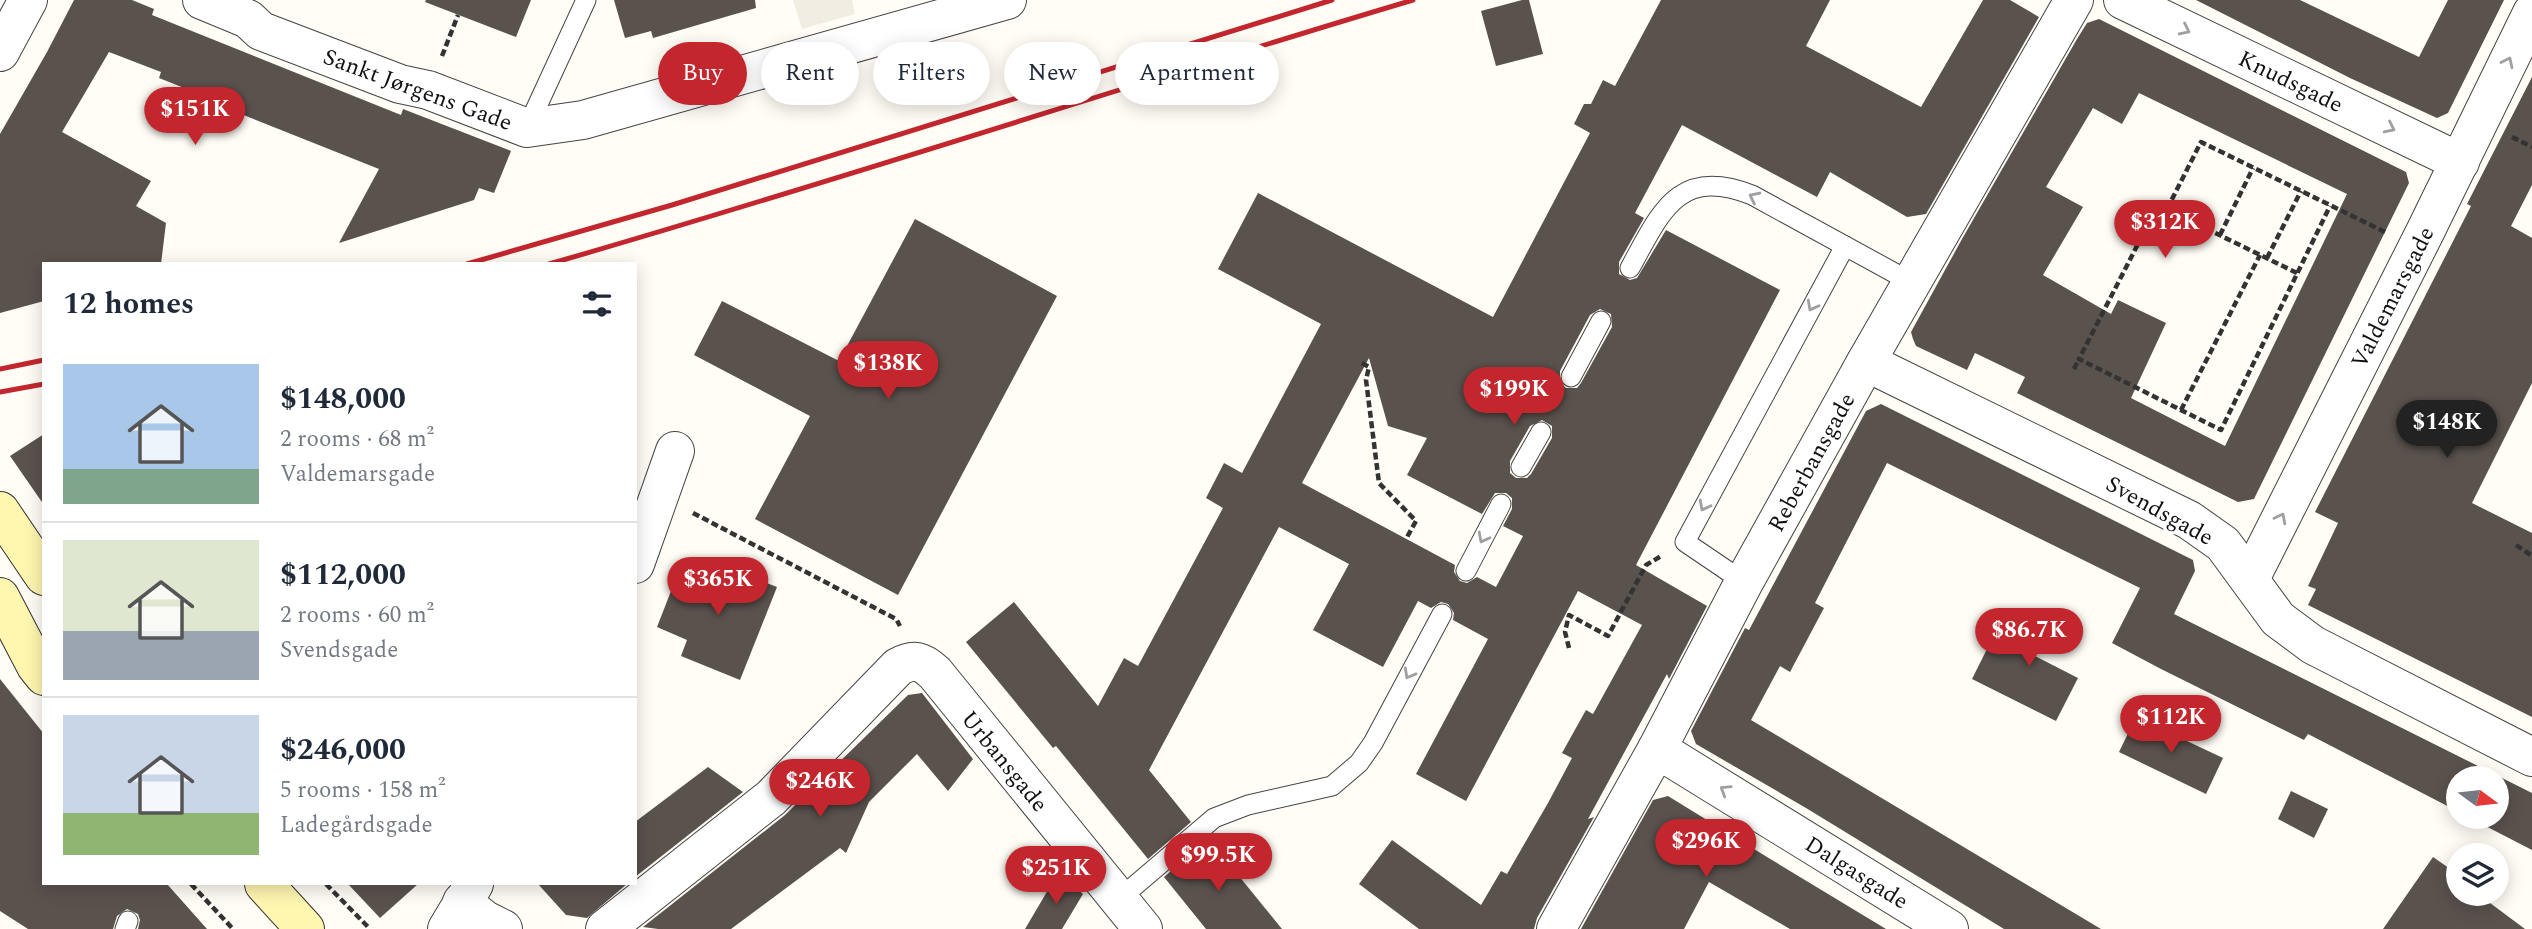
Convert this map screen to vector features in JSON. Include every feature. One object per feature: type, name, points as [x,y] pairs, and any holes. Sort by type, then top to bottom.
[{"type":"main road","points":[[0,511],[40,570],[0,591]]},
{"type":"main road","points":[[0,597],[42,674]]},
{"type":"main road","points":[[265,885],[305,929]]},
{"type":"street","points":[[0,52],[28,0]]},
{"type":"street","name":"Sankt Jørgens Gade","points":[[202,0],[248,19],[261,31],[400,84],[428,90],[527,128],[583,120],[1007,0]]},
{"type":"street","name":"Reberbansgade","points":[[1556,929],[1866,362],[2074,0]]},
{"type":"street","name":"Knudsgade","points":[[2123,0],[2460,162]]},
{"type":"street","name":"Valdemarsgade","points":[[2250,579],[2532,13]]},
{"type":"street","name":"Svendsgade","points":[[1866,362],[2189,520],[2223,544],[2278,619],[2313,645],[2532,757]]},
{"type":"street","points":[[637,559],[675,451]]},
{"type":"street","points":[[605,929],[771,798],[898,667],[909,661],[917,661]]},
{"type":"street","name":"Urbansgade","points":[[917,661],[934,673],[1143,929]]},
{"type":"street","name":"Dalgasgade","points":[[1657,748],[1949,929]]},
{"type":"street","points":[[418,929],[461,905],[503,929]]},
{"type":"lane","points":[[527,128],[586,0]]},
{"type":"lane","points":[[1630,268],[1667,204],[1681,194],[1712,185],[1733,187],[1752,195],[1911,282]]},
{"type":"lane","points":[[1744,582],[1685,542],[1845,246]]},
{"type":"lane","points":[[1571,377],[1601,321]]},
{"type":"lane","points":[[1521,467],[1541,432]]},
{"type":"lane","points":[[1466,571],[1501,505]]},
{"type":"lane","points":[[1118,900],[1214,818],[1248,805],[1332,786],[1359,763],[1373,743],[1442,614]]},
{"type":"path","points":[[2167,209],[2201,142],[2417,248]]},
{"type":"path","points":[[2220,235],[2253,168]]},
{"type":"path","points":[[2267,258],[2301,191]]},
{"type":"path","points":[[2074,369],[2158,205],[2297,273]]},
{"type":"path","points":[[2079,359],[2221,430],[2330,206]]},
{"type":"path","points":[[2181,410],[2260,255]]},
{"type":"path","points":[[1362,362],[1369,367],[1366,380],[1379,483],[1416,521],[1406,539]]},
{"type":"path","points":[[660,496],[896,619],[917,661]]},
{"type":"path","points":[[1569,648],[1565,632],[1569,615],[1608,636],[1646,565],[1685,542]]},
{"type":"path","points":[[2516,545],[2532,556]]},
{"type":"path","points":[[192,885],[233,929]]},
{"type":"path","points":[[327,885],[370,929]]},
{"type":"shaded area","points":[[793,0],[852,0],[855,14],[802,29]]},
{"type":"building","points":[[74,0],[132,0],[154,9],[152,15],[401,115],[403,109],[511,151],[494,193],[479,188],[474,200],[339,243],[379,169],[206,100],[207,97],[159,78],[161,72],[109,52],[62,132],[151,181],[136,206],[166,223],[161,262],[42,262],[42,302],[0,313],[0,134]]},
{"type":"building","points":[[531,0],[516,37],[425,2]]},
{"type":"building","points":[[614,0],[755,0],[756,8],[653,38],[651,31],[625,38]]},
{"type":"building","points":[[1529,0],[1543,54],[1496,66],[1481,11]]},
{"type":"building","points":[[1661,0],[1830,0],[1806,46],[1921,107],[1983,0],[2010,0],[2039,17],[1926,214],[1907,217],[1830,172],[1817,197],[1682,125],[1635,213],[1644,218],[1619,262],[1619,274],[1630,280],[1637,278],[1666,230],[1780,290],[1636,565],[1707,606],[1669,679],[1667,674],[1588,819],[1594,817],[1537,918],[1534,929],[1419,929],[1359,884],[1392,840],[1481,905],[1501,871],[1507,874],[1548,803],[1572,758],[1562,753],[1586,710],[1593,714],[1642,625],[1578,591],[1466,801],[1416,774],[1488,639],[1453,620],[1454,613],[1448,604],[1441,602],[1431,608],[1418,601],[1383,667],[1313,630],[1349,564],[1279,527],[1149,770],[1191,822],[1148,859],[1056,746],[1053,748],[966,642],[1014,602],[1098,706],[1124,658],[1138,666],[1223,508],[1206,498],[1224,463],[1242,473],[1321,324],[1218,269],[1258,193],[1493,317],[1590,133],[1574,124],[1584,104],[1591,104],[1603,80],[1615,86]],"holes":[[[1600,309],[1611,314],[1612,327],[1581,383],[1577,388],[1566,388],[1560,383],[1560,371],[1590,315]],[[1369,358],[1388,426],[1427,438],[1407,475],[1482,514],[1495,493],[1506,493],[1512,498],[1512,509],[1503,526],[1523,536],[1496,587],[1477,577],[1467,583],[1460,581],[1454,572],[1455,565],[1302,483]],[[1542,420],[1552,426],[1552,438],[1531,474],[1527,478],[1516,478],[1510,473],[1510,461],[1530,426]]]},
{"type":"building","points":[[2196,0],[2300,0],[2419,57],[2448,0],[2504,0],[2448,113],[2437,118],[2350,78]]},
{"type":"building","points":[[2099,19],[2406,172],[2409,183],[2254,499],[2238,502],[2017,393],[2025,377],[1975,353],[1967,370],[1916,346],[1913,339],[1911,332],[1962,239],[2087,23]],"holes":[[[2139,93],[2347,194],[2225,446],[2131,398],[2166,323],[2118,300],[2111,314],[2043,275],[2083,207],[2046,187],[2093,108],[2122,124]]]},
{"type":"building","points":[[2532,77],[2532,185],[2511,226],[2532,238],[2532,383],[2472,503],[2532,533],[2532,717],[2308,605],[2316,589],[2308,586],[2338,523],[2315,512],[2471,206],[2467,204]]},
{"type":"building","points":[[915,219],[1057,296],[898,595],[755,519],[810,416],[694,355],[722,301],[839,361]]},
{"type":"building","points":[[1881,404],[2193,560],[2195,571],[2174,614],[2478,766],[2446,766],[2446,805],[2308,734],[2304,740],[2161,669],[2112,643],[2140,588],[1887,463],[1815,603],[1824,608],[1790,672],[1780,666],[1751,720],[2101,929],[2004,929],[1696,744],[1691,731],[1745,628],[1749,630],[1866,411]]},
{"type":"building","points":[[42,435],[42,502],[10,456]]},
{"type":"building","points":[[717,564],[777,587],[740,680],[681,656],[687,640],[657,627],[680,568],[710,580]]},
{"type":"building","points":[[1994,635],[2078,678],[2056,721],[1972,679]]},
{"type":"building","points":[[0,679],[42,732],[42,885],[168,885],[207,929],[138,929],[138,914],[127,909],[117,916],[113,929],[28,929],[0,911]]},
{"type":"building","points":[[922,693],[973,759],[948,791],[917,754],[869,802],[846,853],[840,848],[731,929],[643,927],[785,815],[908,695]]},
{"type":"building","points":[[2136,717],[2223,758],[2206,794],[2119,752]]},
{"type":"building","points":[[708,767],[743,792],[637,875],[637,820]]},
{"type":"building","points":[[2510,782],[2532,793],[2532,850],[2493,830],[2510,830]]},
{"type":"building","points":[[2291,791],[2328,809],[2314,838],[2278,819]]},
{"type":"building","points":[[1668,796],[1886,929],[1790,929],[1709,882],[1684,929],[1581,929],[1653,800]]},
{"type":"building","points":[[1206,841],[1219,856],[1221,854],[1282,929],[1206,929],[1164,877]]},
{"type":"building","points":[[2433,857],[2446,866],[2446,906],[2494,906],[2525,929],[2383,929]]},
{"type":"building","points":[[1058,873],[1083,894],[1062,929],[1025,929]]},
{"type":"building","points":[[349,885],[417,885],[380,918]]},
{"type":"building","points":[[539,885],[626,885],[587,918],[566,915]]},
{"type":"railway","points":[[474,262],[672,205],[1332,0]]},
{"type":"railway","points":[[556,262],[1413,0]]},
{"type":"railway","points":[[0,369],[42,360]]},
{"type":"railway","points":[[0,392],[42,384]]}]
